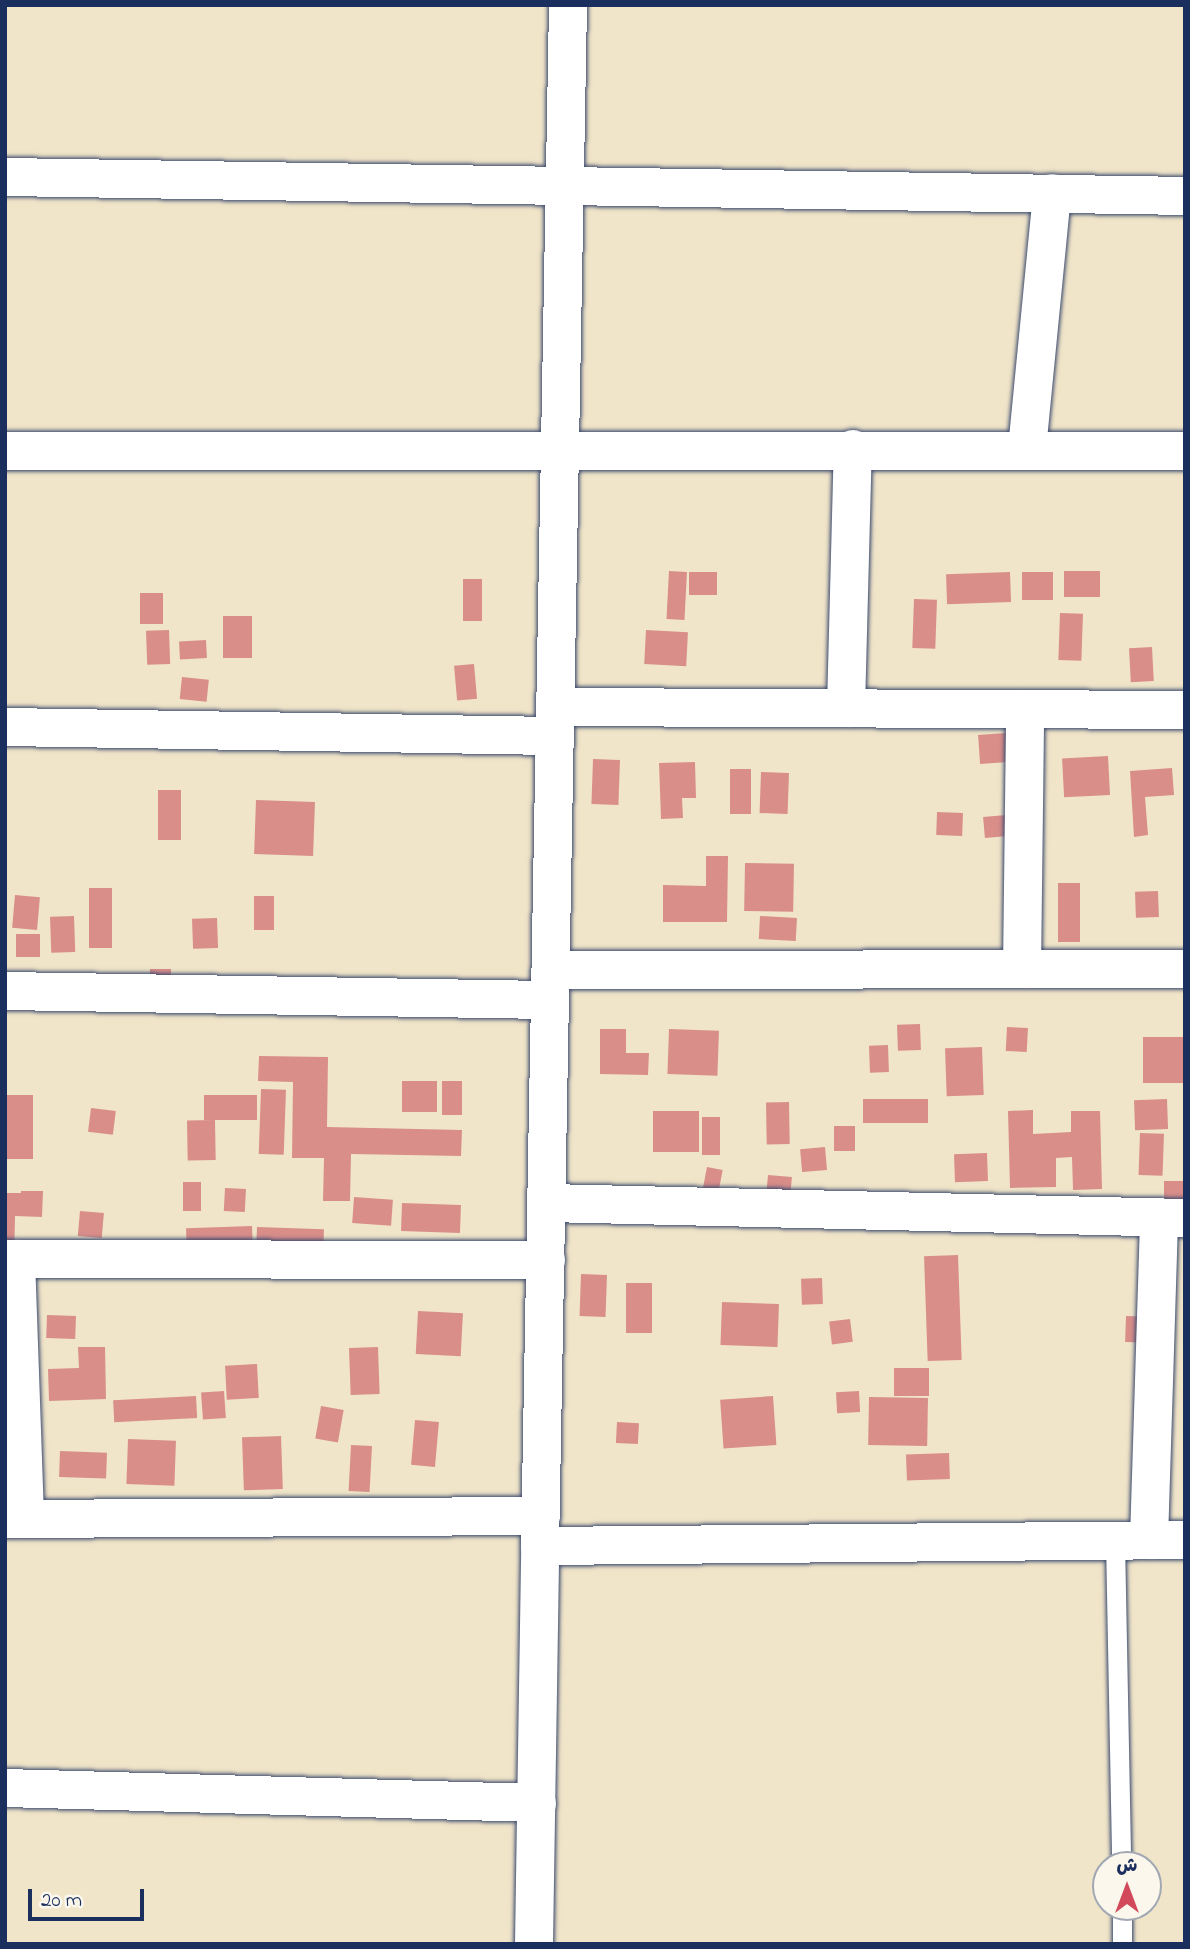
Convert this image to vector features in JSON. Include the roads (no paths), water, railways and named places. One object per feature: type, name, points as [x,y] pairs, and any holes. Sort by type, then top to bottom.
[{"type":"street","points":[[534,1944],[568,5]]},
{"type":"street","points":[[5,177],[1185,196]]},
{"type":"street","points":[[1027,449],[1052,193]]},
{"type":"street","points":[[846,708],[853,449]]},
{"type":"street","points":[[5,451],[1185,451]]},
{"type":"street","points":[[5,727],[556,722],[846,708],[1185,710]]},
{"type":"street","points":[[1022,968],[1025,709]]},
{"type":"street","points":[[5,991],[551,985],[1022,968],[1185,968]]},
{"type":"street","points":[[546,1260],[10,1259],[15,1519],[540,1531],[1149,1540],[1172,1218],[548,1203]]},
{"type":"street","points":[[5,1788],[537,1803]]},
{"type":"lane","points":[[1122,1851],[1149,1540]]},
{"type":"lane","points":[[1122,1921],[1122,1944]]}]
